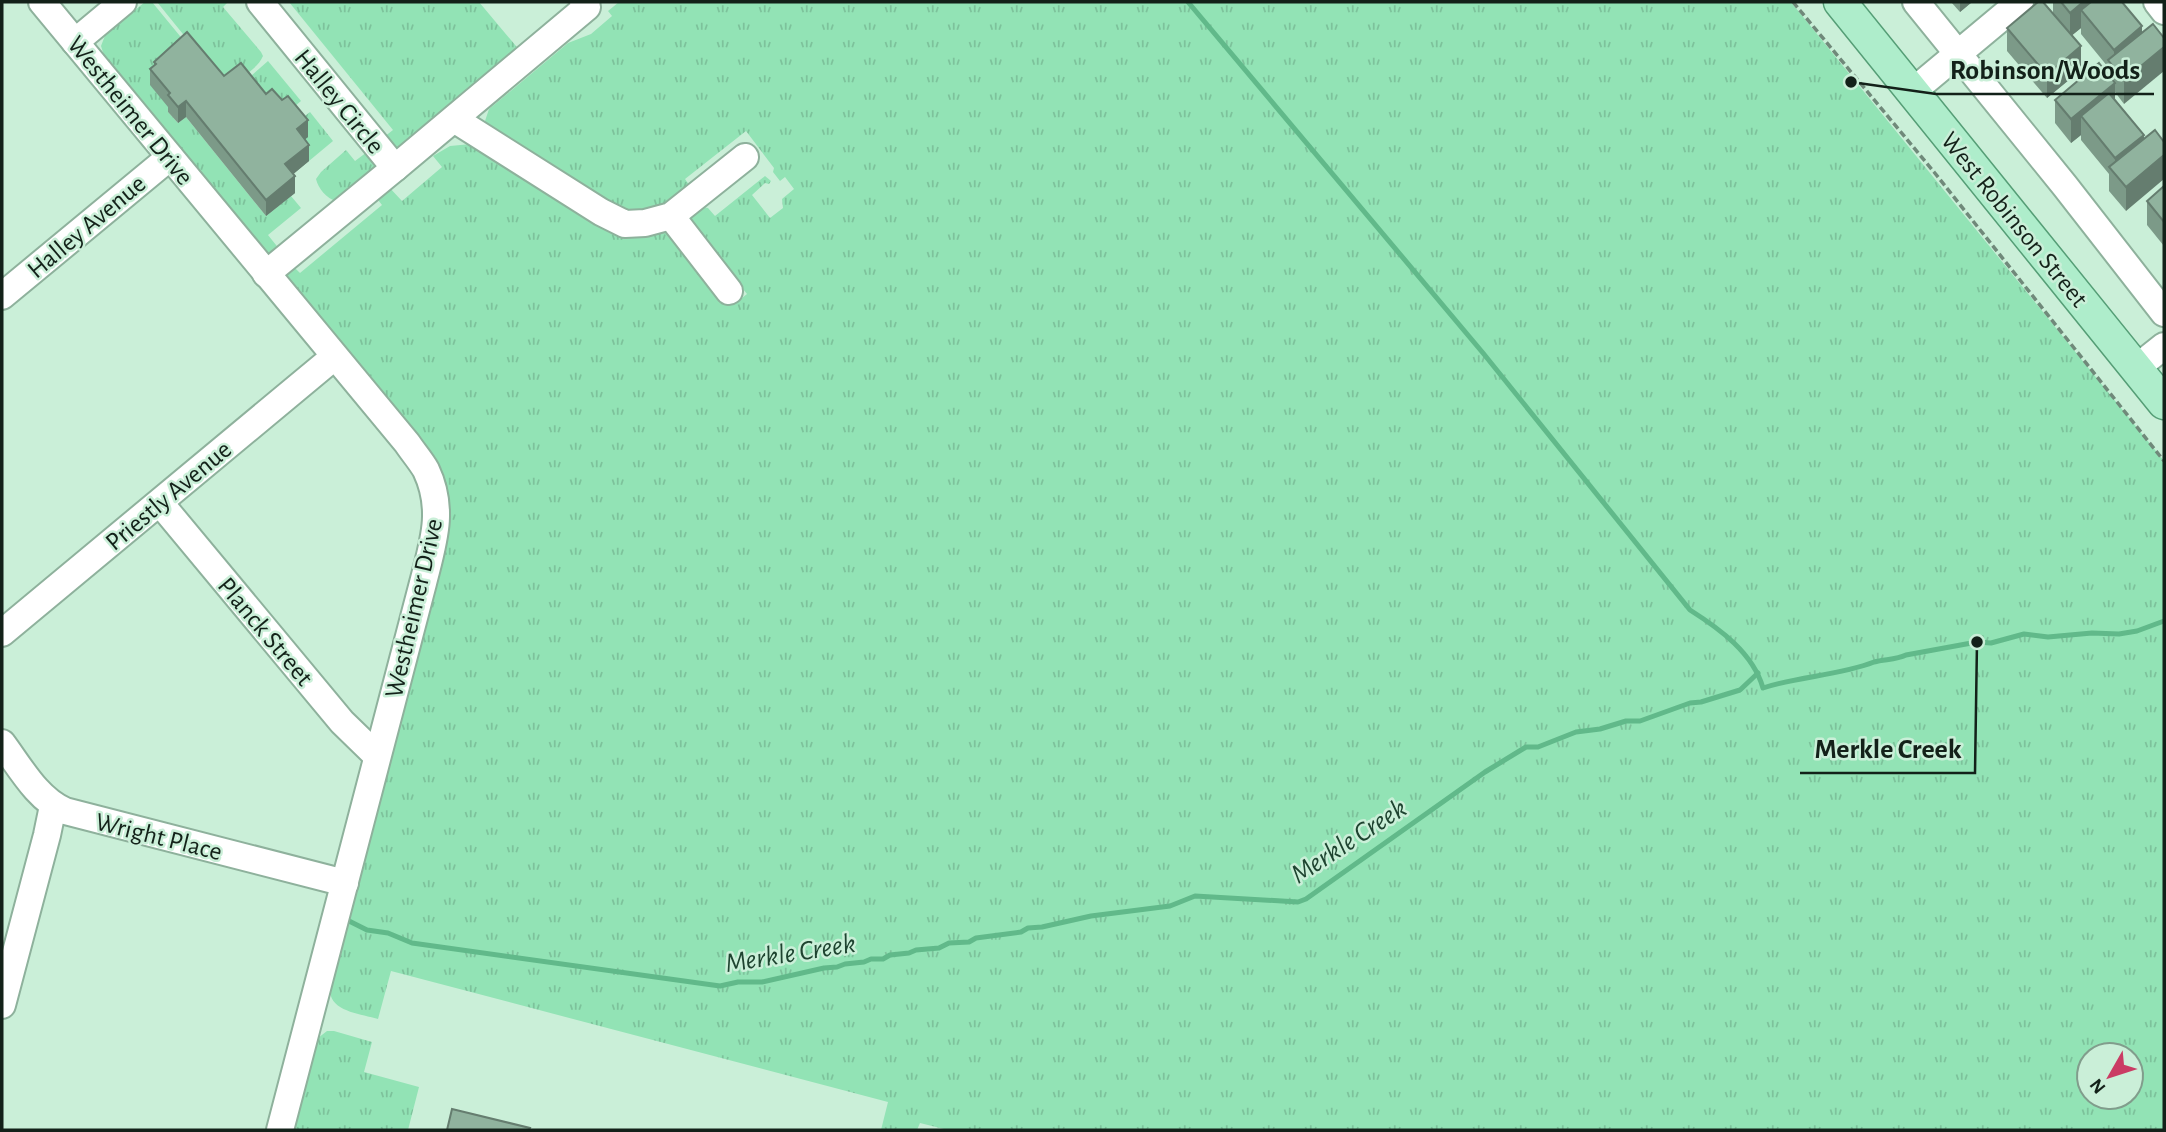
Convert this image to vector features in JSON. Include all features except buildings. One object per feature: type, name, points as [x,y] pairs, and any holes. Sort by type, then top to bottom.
[{"type":"main road","name":"West Robinson Street","points":[[1840,2],[2164,403]]},
{"type":"street","name":"Westheimer Drive","points":[[42,2],[407,443],[425,468],[436,502],[433,542],[280,1130]]},
{"type":"street","points":[[75,42],[123,2]]},
{"type":"street","name":"Halley Circle","points":[[260,2],[395,168],[265,274]]},
{"type":"street","points":[[395,168],[587,7],[583,2]]},
{"type":"street","points":[[1916,2],[2164,313]]},
{"type":"street","points":[[1912,92],[2020,2]]},
{"type":"street","points":[[2157,2],[2164,11]]},
{"type":"street","points":[[454,118],[614,220],[625,224],[645,223],[671,216],[745,157]]},
{"type":"street","name":"Halley Avenue","points":[[2,296],[170,157]]},
{"type":"street","points":[[671,216],[729,291]]},
{"type":"street","points":[[2136,369],[2164,346]]},
{"type":"street","name":"Priestly Avenue","points":[[2,633],[334,357]]},
{"type":"street","name":"Planck Street","points":[[160,503],[342,722],[377,755]]},
{"type":"street","points":[[2,743],[53,806],[2,1005]]},
{"type":"street","name":"Wright Place","points":[[53,806],[78,815],[345,883]]},
{"type":"path","points":[[1793,2],[1934,172],[2164,461]]},
{"type":"green space","points":[[145,2],[152,2],[189,47],[168,112],[178,123],[186,117],[266,216],[291,196],[301,208],[268,235],[280,250],[270,258],[107,65],[101,46],[106,33]]},
{"type":"green space","points":[[157,2],[228,2],[223,7],[263,56],[252,70],[225,86]]},
{"type":"green space","points":[[289,2],[479,2],[521,52],[398,154],[384,137],[393,130]]},
{"type":"green space","points":[[619,2],[1791,2],[2164,461],[2164,1130],[948,1130],[920,1123],[917,1130],[881,1130],[888,1102],[391,971],[378,1019],[349,1011],[336,1004],[330,992],[448,532],[450,502],[445,486],[287,283],[286,275],[293,266],[300,273],[382,205],[375,196],[388,186],[402,201],[442,167],[433,156],[450,146],[471,144],[641,236],[668,231],[679,238],[733,305],[747,294],[691,224],[691,218],[703,207],[708,208],[715,216],[765,176],[771,181],[769,184],[765,183],[752,195],[770,218],[783,208],[782,199],[794,189],[785,177],[780,181],[773,172],[774,168],[746,131],[685,179],[692,189],[671,209],[624,213],[487,126],[485,121],[489,109],[568,43],[591,34],[612,16],[608,11]]},
{"type":"green space","points":[[268,61],[301,101],[282,117],[243,83]]},
{"type":"green space","points":[[310,112],[333,141],[309,161],[297,146],[296,123]]},
{"type":"green space","points":[[346,150],[355,161],[367,152],[376,164],[376,169],[336,201],[323,193],[316,179]]},
{"type":"green space","points":[[327,1031],[372,1042],[364,1072],[419,1087],[408,1130],[291,1130],[313,1047],[318,1038]]},
{"type":"waterway","points":[[1188,2],[1483,353],[1690,610],[1713,625],[1743,653],[1752,664],[1763,688],[1906,655],[1977,642],[1991,643],[2024,634],[2048,637],[2092,633],[2119,634],[2137,631],[2164,621]]},
{"type":"waterway","name":"Merkle Creek","points":[[347,920],[367,930],[388,933],[412,943],[720,986],[738,982],[762,982],[1091,916],[1170,906],[1195,896],[1298,902],[1306,899],[1485,772],[1526,747],[1538,747],[1576,732],[1600,729],[1626,721],[1640,721],[1690,703],[1740,690],[1758,673]]},
{"type":"place","name":"Robinson/Woods","points":[[1851,82]]},
{"type":"place","name":"Merkle Creek","points":[[1977,642]]}]
